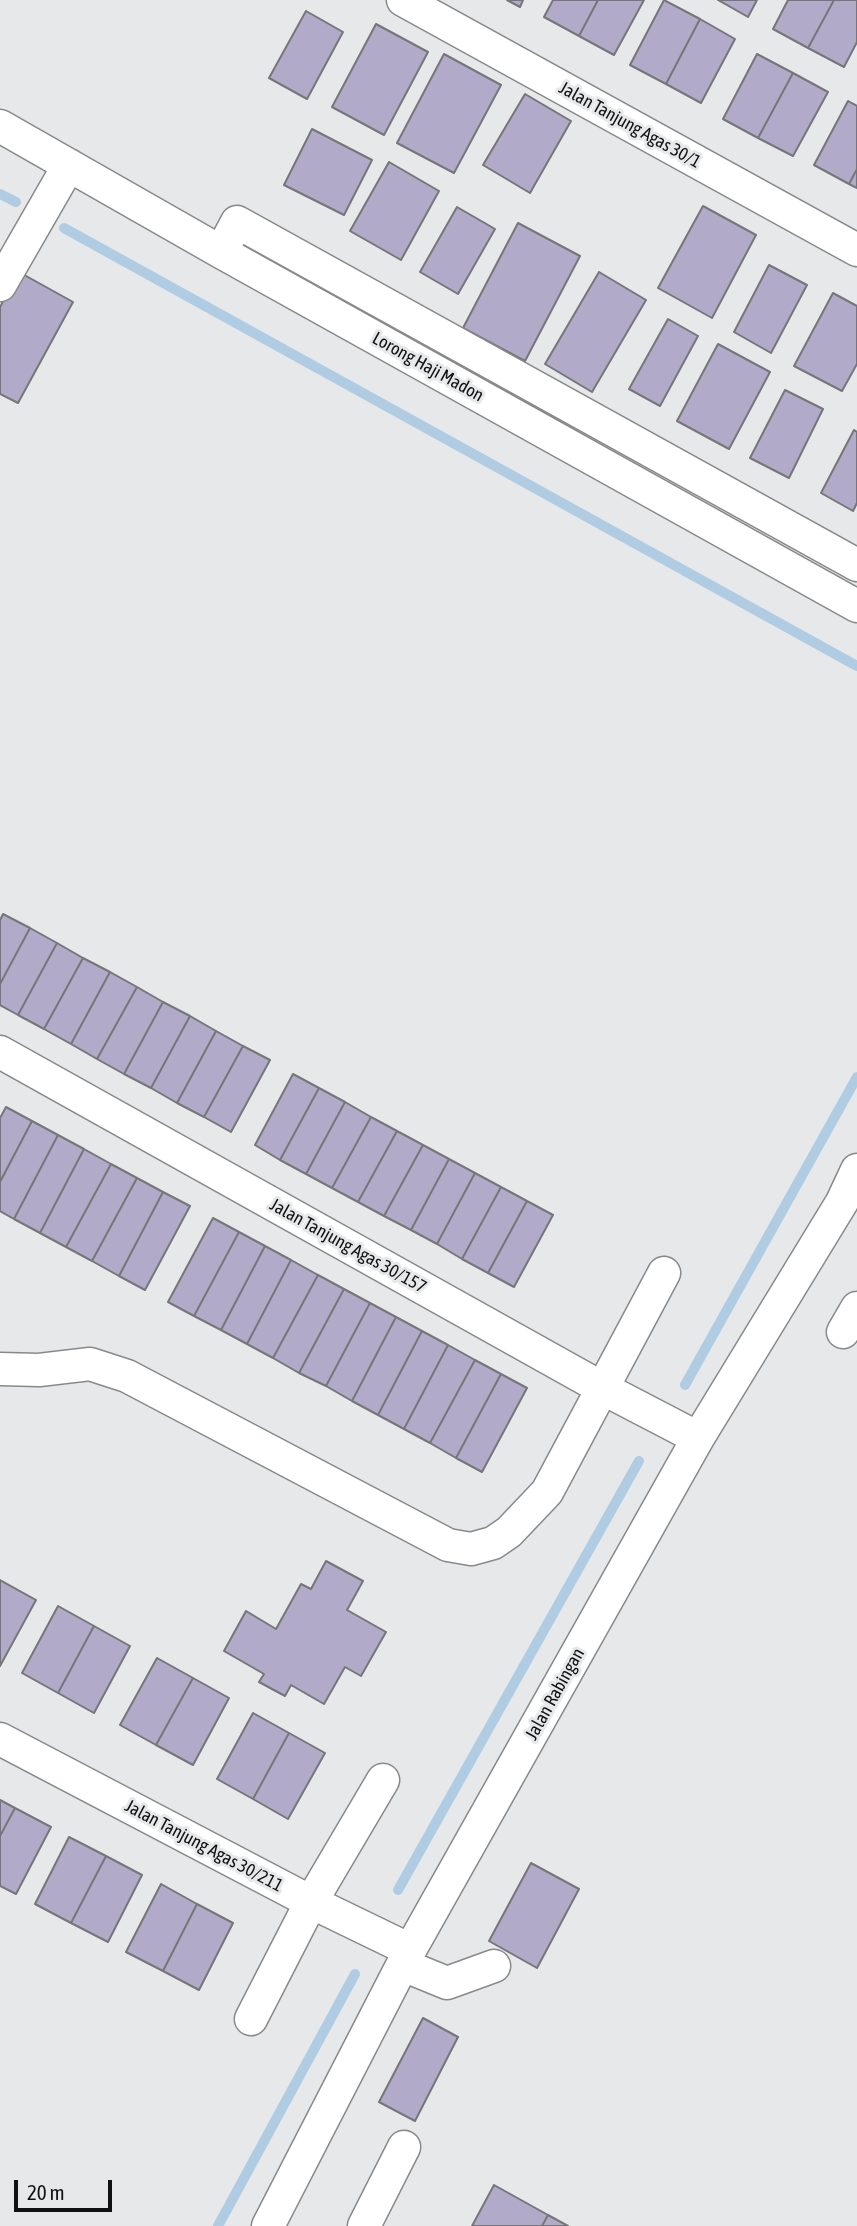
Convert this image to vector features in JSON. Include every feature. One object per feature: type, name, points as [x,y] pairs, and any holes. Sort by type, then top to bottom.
[{"type":"street","name":"Jalan Tanjung Agas 30/1","points":[[403,0],[857,250]]},
{"type":"street","name":"Lorong Haji Madon","points":[[0,126],[857,606]]},
{"type":"street","points":[[0,285],[69,165]]},
{"type":"street","points":[[221,252],[237,222],[857,565]]},
{"type":"street","name":"Jalan Tanjung Agas 30/157","points":[[0,1052],[602,1388],[698,1438]]},
{"type":"street","name":"Jalan Rabingan","points":[[268,2226],[407,1957],[698,1438],[850,1206],[857,1170]]},
{"type":"street","points":[[0,1369],[39,1370],[90,1364],[127,1376],[448,1545],[471,1549],[493,1543],[509,1532],[547,1492],[664,1273]]},
{"type":"street","name":"Jalan Tanjung Agas 30/211","points":[[0,1739],[311,1902],[447,1983],[494,1966]]},
{"type":"street","points":[[251,2019],[311,1902],[383,1780]]},
{"type":"street","points":[[364,2226],[404,2147]]},
{"type":"building","points":[[507,0],[523,0],[520,7]]},
{"type":"building","points":[[553,0],[598,0],[579,36],[544,17]]},
{"type":"building","points":[[598,0],[644,0],[614,55],[579,36]]},
{"type":"building","points":[[664,0],[700,19],[666,84],[630,65]]},
{"type":"building","points":[[718,0],[757,0],[748,17]]},
{"type":"building","points":[[788,0],[834,0],[808,48],[773,29]]},
{"type":"building","points":[[834,0],[857,0],[857,42],[844,67],[808,48]]},
{"type":"building","points":[[306,11],[343,32],[307,99],[269,78]]},
{"type":"building","points":[[700,19],[735,39],[701,103],[666,84]]},
{"type":"building","points":[[376,24],[428,52],[384,135],[332,107]]},
{"type":"building","points":[[444,54],[501,85],[454,173],[397,143]]},
{"type":"building","points":[[757,54],[793,73],[758,138],[723,119]]},
{"type":"building","points":[[793,73],[828,92],[793,156],[758,138]]},
{"type":"building","points":[[525,94],[571,121],[530,193],[483,165]]},
{"type":"building","points":[[848,101],[857,106],[857,169],[849,184],[814,165]]},
{"type":"building","points":[[312,129],[372,160],[344,215],[284,185]]},
{"type":"building","points":[[389,162],[439,191],[401,260],[350,231]]},
{"type":"building","points":[[857,169],[857,188],[849,184]]},
{"type":"building","points":[[703,206],[756,235],[712,318],[658,288]]},
{"type":"building","points":[[457,207],[495,229],[458,294],[420,272]]},
{"type":"building","points":[[518,223],[580,256],[525,361],[463,328]]},
{"type":"building","points":[[769,265],[807,285],[771,353],[734,332]]},
{"type":"building","points":[[19,272],[73,302],[18,403],[0,394],[0,307]]},
{"type":"building","points":[[599,272],[646,300],[592,392],[545,364]]},
{"type":"building","points":[[833,293],[857,306],[857,364],[842,391],[794,366]]},
{"type":"building","points":[[668,319],[698,336],[660,406],[629,389]]},
{"type":"building","points":[[718,344],[770,372],[729,449],[677,421]]},
{"type":"building","points":[[785,390],[823,409],[789,478],[750,458]]},
{"type":"building","points":[[854,430],[857,432],[857,503],[853,511],[821,493]]},
{"type":"building","points":[[3,914],[30,928],[0,984],[0,920]]},
{"type":"building","points":[[30,928],[57,943],[18,1015],[0,1005],[0,984]]},
{"type":"building","points":[[57,943],[83,958],[44,1029],[18,1015]]},
{"type":"building","points":[[83,958],[110,972],[71,1044],[44,1029]]},
{"type":"building","points":[[110,972],[137,987],[97,1059],[71,1044]]},
{"type":"building","points":[[137,987],[163,1002],[124,1074],[97,1059]]},
{"type":"building","points":[[163,1002],[190,1016],[151,1088],[124,1074]]},
{"type":"building","points":[[190,1016],[216,1031],[177,1103],[151,1088]]},
{"type":"building","points":[[216,1031],[243,1046],[204,1117],[177,1103]]},
{"type":"building","points":[[243,1046],[270,1060],[231,1132],[204,1117]]},
{"type":"building","points":[[293,1074],[319,1088],[280,1160],[255,1145]]},
{"type":"building","points":[[319,1088],[345,1102],[306,1174],[280,1160]]},
{"type":"building","points":[[345,1102],[371,1117],[332,1188],[306,1174]]},
{"type":"building","points":[[6,1107],[32,1121],[0,1182],[0,1118]]},
{"type":"building","points":[[371,1117],[397,1131],[358,1202],[332,1188]]},
{"type":"building","points":[[32,1121],[58,1135],[14,1219],[0,1211],[0,1182]]},
{"type":"building","points":[[397,1131],[423,1145],[384,1216],[358,1202]]},
{"type":"building","points":[[58,1135],[84,1149],[40,1233],[14,1219]]},
{"type":"building","points":[[423,1145],[449,1159],[411,1230],[384,1216]]},
{"type":"building","points":[[84,1149],[111,1164],[66,1247],[40,1233]]},
{"type":"building","points":[[449,1159],[475,1173],[437,1244],[411,1230]]},
{"type":"building","points":[[111,1164],[137,1178],[92,1261],[66,1247]]},
{"type":"building","points":[[475,1173],[501,1187],[462,1259],[437,1244]]},
{"type":"building","points":[[137,1178],[163,1192],[119,1276],[92,1261]]},
{"type":"building","points":[[501,1187],[527,1201],[488,1273],[462,1259]]},
{"type":"building","points":[[163,1192],[190,1206],[145,1290],[119,1276]]},
{"type":"building","points":[[527,1201],[553,1215],[514,1287],[488,1273]]},
{"type":"building","points":[[213,1218],[239,1232],[194,1316],[168,1302]]},
{"type":"building","points":[[239,1232],[265,1246],[221,1330],[194,1316]]},
{"type":"building","points":[[265,1246],[291,1260],[247,1344],[221,1330]]},
{"type":"building","points":[[291,1260],[318,1275],[273,1358],[247,1344]]},
{"type":"building","points":[[318,1275],[344,1289],[299,1373],[273,1358]]},
{"type":"building","points":[[344,1289],[370,1303],[326,1386],[299,1373]]},
{"type":"building","points":[[370,1303],[396,1317],[352,1401],[326,1386]]},
{"type":"building","points":[[396,1317],[422,1331],[378,1415],[352,1401]]},
{"type":"building","points":[[422,1331],[448,1345],[404,1429],[378,1415]]},
{"type":"building","points":[[448,1345],[475,1360],[430,1443],[404,1429]]},
{"type":"building","points":[[475,1360],[501,1374],[456,1458],[430,1443]]},
{"type":"building","points":[[501,1374],[527,1388],[482,1472],[456,1458]]},
{"type":"building","points":[[326,1561],[363,1581],[347,1610],[386,1632],[361,1676],[345,1667],[324,1704],[291,1685],[285,1696],[259,1682],[264,1674],[224,1651],[246,1611],[276,1629],[301,1584],[311,1589]]},
{"type":"building","points":[[0,1580],[36,1600],[0,1666]]},
{"type":"building","points":[[58,1606],[94,1626],[58,1693],[22,1673]]},
{"type":"building","points":[[94,1626],[130,1646],[94,1713],[58,1693]]},
{"type":"building","points":[[157,1658],[193,1678],[156,1745],[120,1725]]},
{"type":"building","points":[[193,1678],[229,1698],[193,1765],[156,1745]]},
{"type":"building","points":[[253,1713],[289,1733],[253,1799],[217,1779]]},
{"type":"building","points":[[289,1733],[325,1753],[288,1819],[253,1799]]},
{"type":"building","points":[[0,1800],[15,1808],[0,1836]]},
{"type":"building","points":[[15,1808],[51,1827],[16,1894],[0,1886],[0,1836]]},
{"type":"building","points":[[69,1837],[106,1856],[71,1923],[35,1904]]},
{"type":"building","points":[[106,1856],[142,1875],[108,1942],[71,1923]]},
{"type":"building","points":[[531,1863],[579,1889],[537,1968],[489,1941]]},
{"type":"building","points":[[161,1884],[197,1904],[163,1971],[126,1952]]},
{"type":"building","points":[[197,1904],[233,1923],[199,1990],[163,1971]]},
{"type":"building","points":[[423,2018],[458,2037],[415,2121],[379,2102]]},
{"type":"building","points":[[494,2185],[548,2215],[542,2226],[472,2226]]},
{"type":"building","points":[[548,2215],[568,2226],[542,2226]]},
{"type":"waterway","points":[[0,194],[16,202]]},
{"type":"waterway","points":[[64,228],[857,666]]},
{"type":"waterway","points":[[685,1385],[857,1077]]},
{"type":"waterway","points":[[398,1890],[639,1461]]},
{"type":"waterway","points":[[218,2226],[355,1974]]}]
